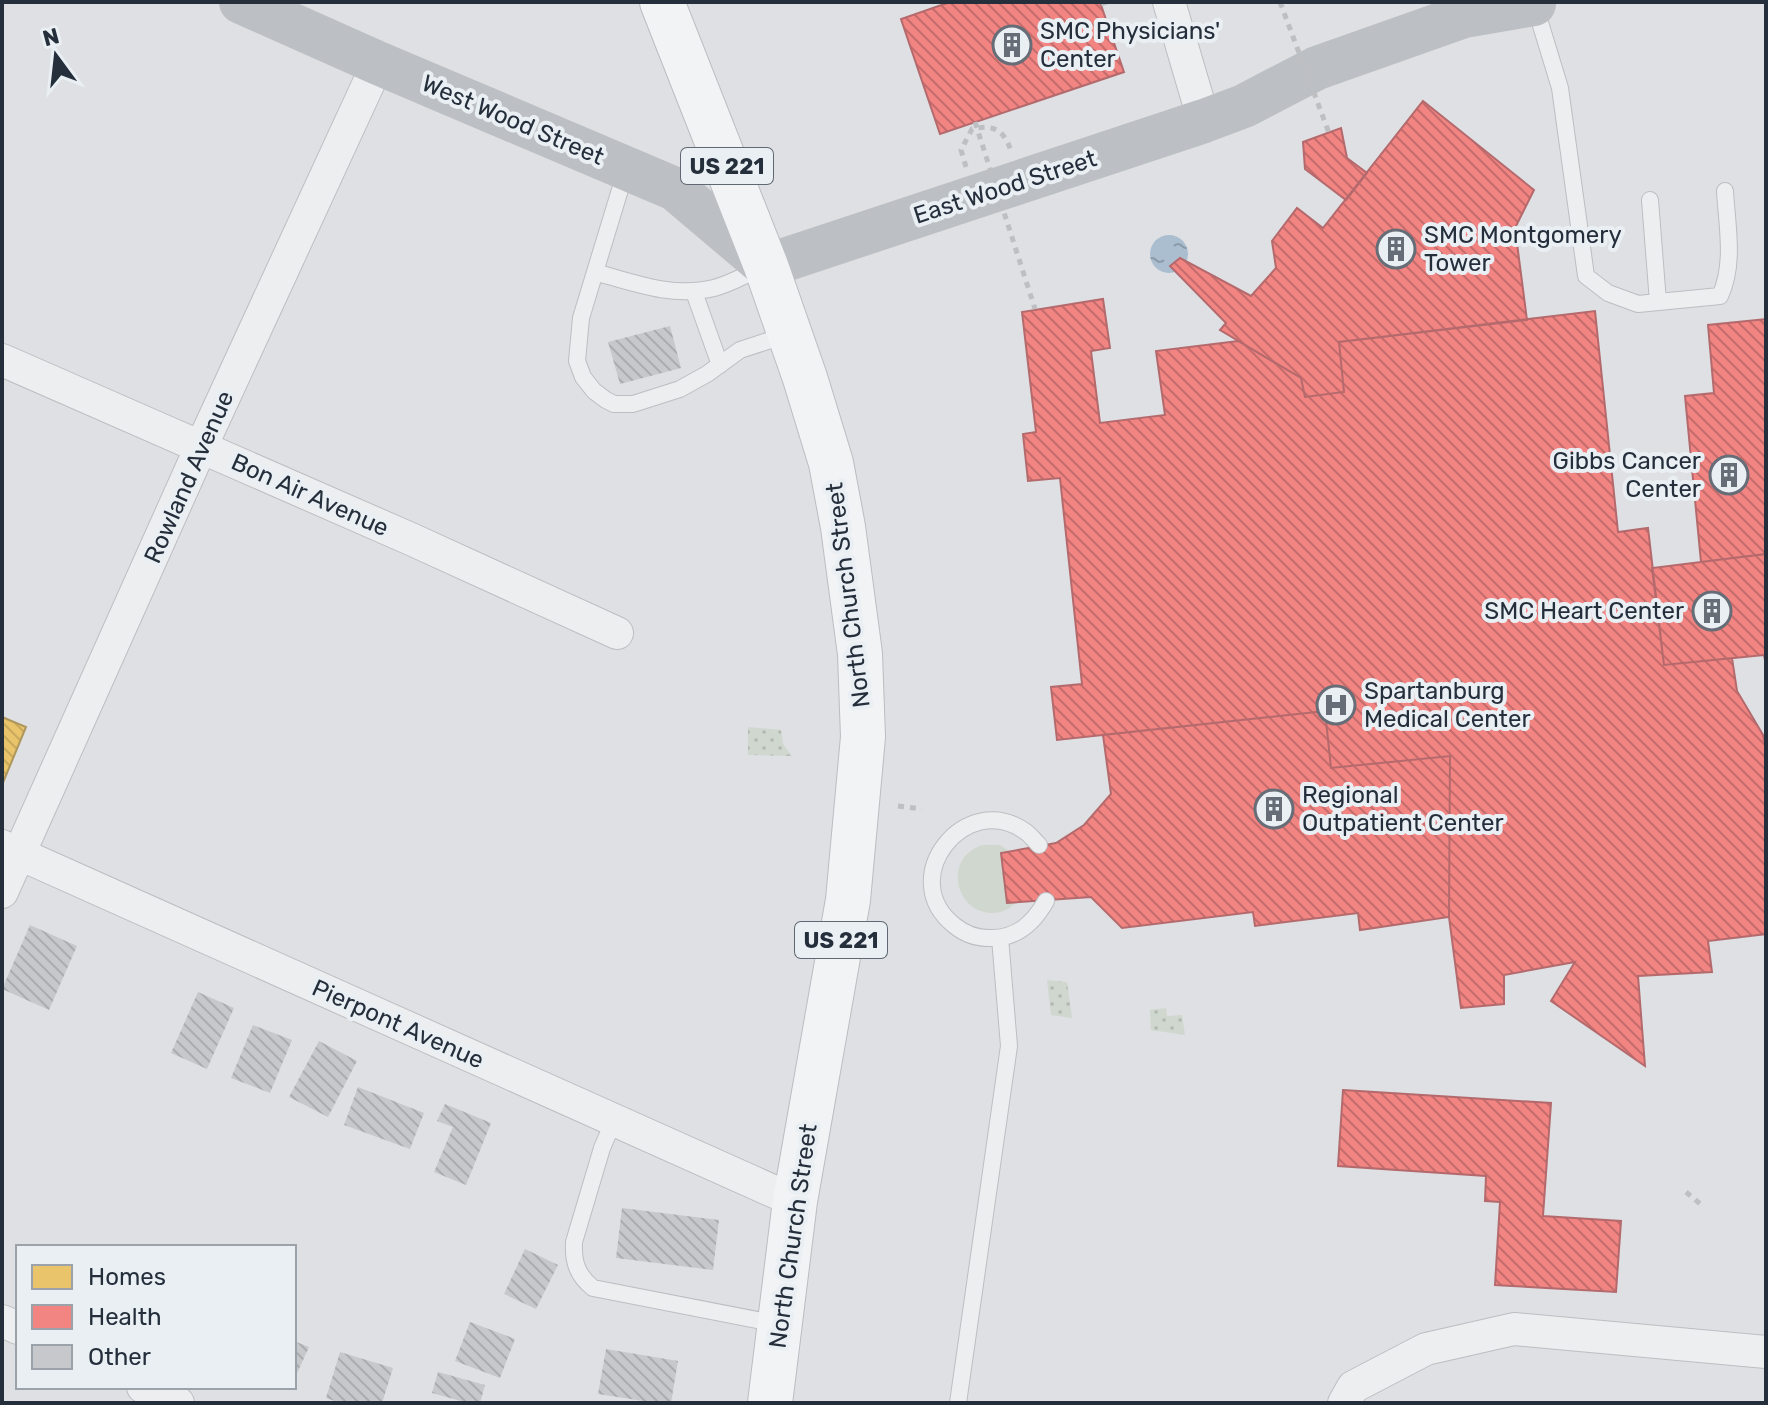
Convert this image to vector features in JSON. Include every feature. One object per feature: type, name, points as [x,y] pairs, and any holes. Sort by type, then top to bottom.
[{"type":"main road","name":"North Church Street","points":[[662,2],[766,266],[805,378],[834,474],[860,654],[863,737],[848,900],[795,1201],[770,1403]]},
{"type":"street","name":"West Wood Street","points":[[241,2],[675,189],[766,266]]},
{"type":"street","points":[[1169,2],[1224,113]]},
{"type":"street","name":"East Wood Street","points":[[766,266],[1224,113],[1317,68],[1464,16],[1536,3]]},
{"type":"street","name":"Rowland Avenue","points":[[2,892],[10,850],[378,63]]},
{"type":"street","name":"Bon Air Avenue","points":[[2,360],[617,633]]},
{"type":"street","name":"Pierpont Avenue","points":[[10,850],[795,1201]]},
{"type":"street","points":[[1344,1403],[1353,1387],[1426,1349],[1514,1329],[1766,1352]]},
{"type":"street","points":[[147,1389],[178,1403]]},
{"type":"lane","points":[[1536,3],[1560,88],[1586,276],[1608,293],[1638,304],[1720,296],[1729,269],[1725,191]]},
{"type":"lane","points":[[626,168],[581,318],[577,361],[583,377],[594,391],[606,400],[623,405],[633,404],[680,389],[740,350],[789,334]]},
{"type":"lane","points":[[1650,200],[1658,302]]},
{"type":"lane","points":[[595,272],[666,291],[694,292],[717,288],[766,266]]},
{"type":"lane","points":[[694,292],[720,365]]},
{"type":"lane","points":[[1039,845],[1025,832],[1008,824],[990,821],[970,824],[954,834],[941,848],[933,866],[932,885],[936,904],[947,920],[962,932],[981,938],[1015,934],[1028,926],[1046,901]]},
{"type":"lane","points":[[958,1403],[1009,1046],[1000,938]]},
{"type":"lane","points":[[614,1120],[602,1148],[574,1242],[573,1256],[585,1282],[593,1288],[780,1324]]},
{"type":"path","points":[[1280,2],[1329,133]]},
{"type":"path","points":[[975,122],[1035,309]]},
{"type":"path","points":[[963,159],[961,150],[972,129],[986,126],[1004,135],[1008,142]]},
{"type":"path","points":[[898,806],[922,809]]},
{"type":"path","points":[[1686,1192],[1704,1207]]},
{"type":"shaded area","points":[[748,727],[781,730],[783,744],[792,756],[748,755]]},
{"type":"shaded area","points":[[982,845],[1000,845],[1009,851],[1001,853],[1007,902],[1016,902],[1002,911],[986,912],[974,908],[965,899],[958,876],[960,864]]},
{"type":"shaded area","points":[[1047,980],[1067,982],[1072,1018],[1051,1015]]},
{"type":"shaded area","points":[[1166,1008],[1167,1016],[1182,1015],[1185,1035],[1151,1030],[1150,1010]]},
{"type":"water","points":[[1169,235],[1182,241],[1188,254],[1182,267],[1169,273],[1156,267],[1150,254],[1156,241]]},
{"type":"building: Homes","points":[[2,717],[26,727],[2,785]]},
{"type":"building: Health","name":"SMC Physicians' Center","points":[[950,2],[1100,2],[1124,72],[940,134],[901,19]]},
{"type":"building: Health","name":"SMC Montgomery Tower","points":[[1423,101],[1534,190],[1515,228],[1527,320],[1339,342],[1344,392],[1305,397],[1301,378],[1220,330],[1226,323],[1170,266],[1180,258],[1251,296],[1276,268],[1272,241],[1297,208],[1323,228]]},
{"type":"building: Health","points":[[1341,128],[1347,158],[1367,173],[1346,200],[1305,169],[1303,142]]},
{"type":"building: Health","points":[[1103,299],[1110,348],[1091,351],[1100,423],[1165,415],[1156,351],[1238,341],[1301,378],[1305,397],[1344,392],[1339,342],[1595,311],[1618,532],[1648,528],[1664,665],[1732,658],[1737,691],[1763,735],[1766,748],[1766,934],[1708,941],[1712,972],[1638,976],[1645,1066],[1551,1001],[1575,962],[1504,975],[1504,1004],[1461,1008],[1449,917],[1450,756],[1331,768],[1325,711],[1057,740],[1051,687],[1082,684],[1060,478],[1028,481],[1023,434],[1036,432],[1022,312]]},
{"type":"building: Health","name":"Gibbs Cancer Center","points":[[1766,319],[1766,554],[1701,562],[1685,396],[1714,393],[1708,325]]},
{"type":"building: Health","name":"SMC Heart Center","points":[[1766,554],[1766,665],[1764,655],[1664,665],[1652,568]]},
{"type":"building: Health","name":"Regional Outpatient Center","points":[[1325,711],[1331,768],[1450,756],[1449,917],[1360,930],[1358,913],[1255,926],[1253,912],[1122,928],[1091,897],[1007,903],[1001,853],[1056,843],[1084,825],[1111,794],[1103,735]]},
{"type":"building: Health","points":[[1343,1090],[1551,1103],[1543,1216],[1621,1221],[1616,1292],[1495,1285],[1500,1202],[1485,1201],[1486,1176],[1338,1166]]},
{"type":"building: Other","points":[[670,326],[681,368],[620,384],[608,342]]},
{"type":"building: Other","points":[[30,925],[77,946],[49,1010],[2,989]]},
{"type":"building: Other","points":[[198,992],[234,1008],[207,1069],[171,1053]]},
{"type":"building: Other","points":[[253,1025],[292,1040],[270,1093],[231,1078]]},
{"type":"building: Other","points":[[319,1041],[357,1061],[328,1117],[289,1097]]},
{"type":"building: Other","points":[[358,1087],[424,1113],[410,1149],[344,1125]]},
{"type":"building: Other","points":[[445,1104],[491,1123],[466,1185],[434,1172],[453,1127],[437,1121]]},
{"type":"building: Other","points":[[622,1208],[719,1220],[713,1270],[616,1258]]},
{"type":"building: Other","points":[[525,1249],[558,1265],[536,1309],[504,1294]]},
{"type":"building: Other","points":[[470,1322],[515,1339],[500,1378],[455,1361]]},
{"type":"building: Other","points":[[296,1342],[309,1347],[296,1376]]},
{"type":"building: Other","points":[[606,1349],[678,1361],[671,1403],[598,1394]]},
{"type":"building: Other","points":[[340,1352],[393,1368],[382,1403],[341,1403],[326,1398]]},
{"type":"building: Other","points":[[438,1372],[485,1385],[480,1403],[468,1403],[432,1393]]},
{"type":"place","name":"SMC Physicians' Center","points":[[1012,45]]},
{"type":"place","name":"SMC Montgomery Tower","points":[[1396,249]]},
{"type":"place","name":"Gibbs Cancer Center","points":[[1729,475]]},
{"type":"place","name":"SMC Heart Center","points":[[1712,611]]},
{"type":"place","name":"Spartanburg Medical Center","points":[[1336,705]]},
{"type":"place","name":"Regional Outpatient Center","points":[[1274,809]]}]
